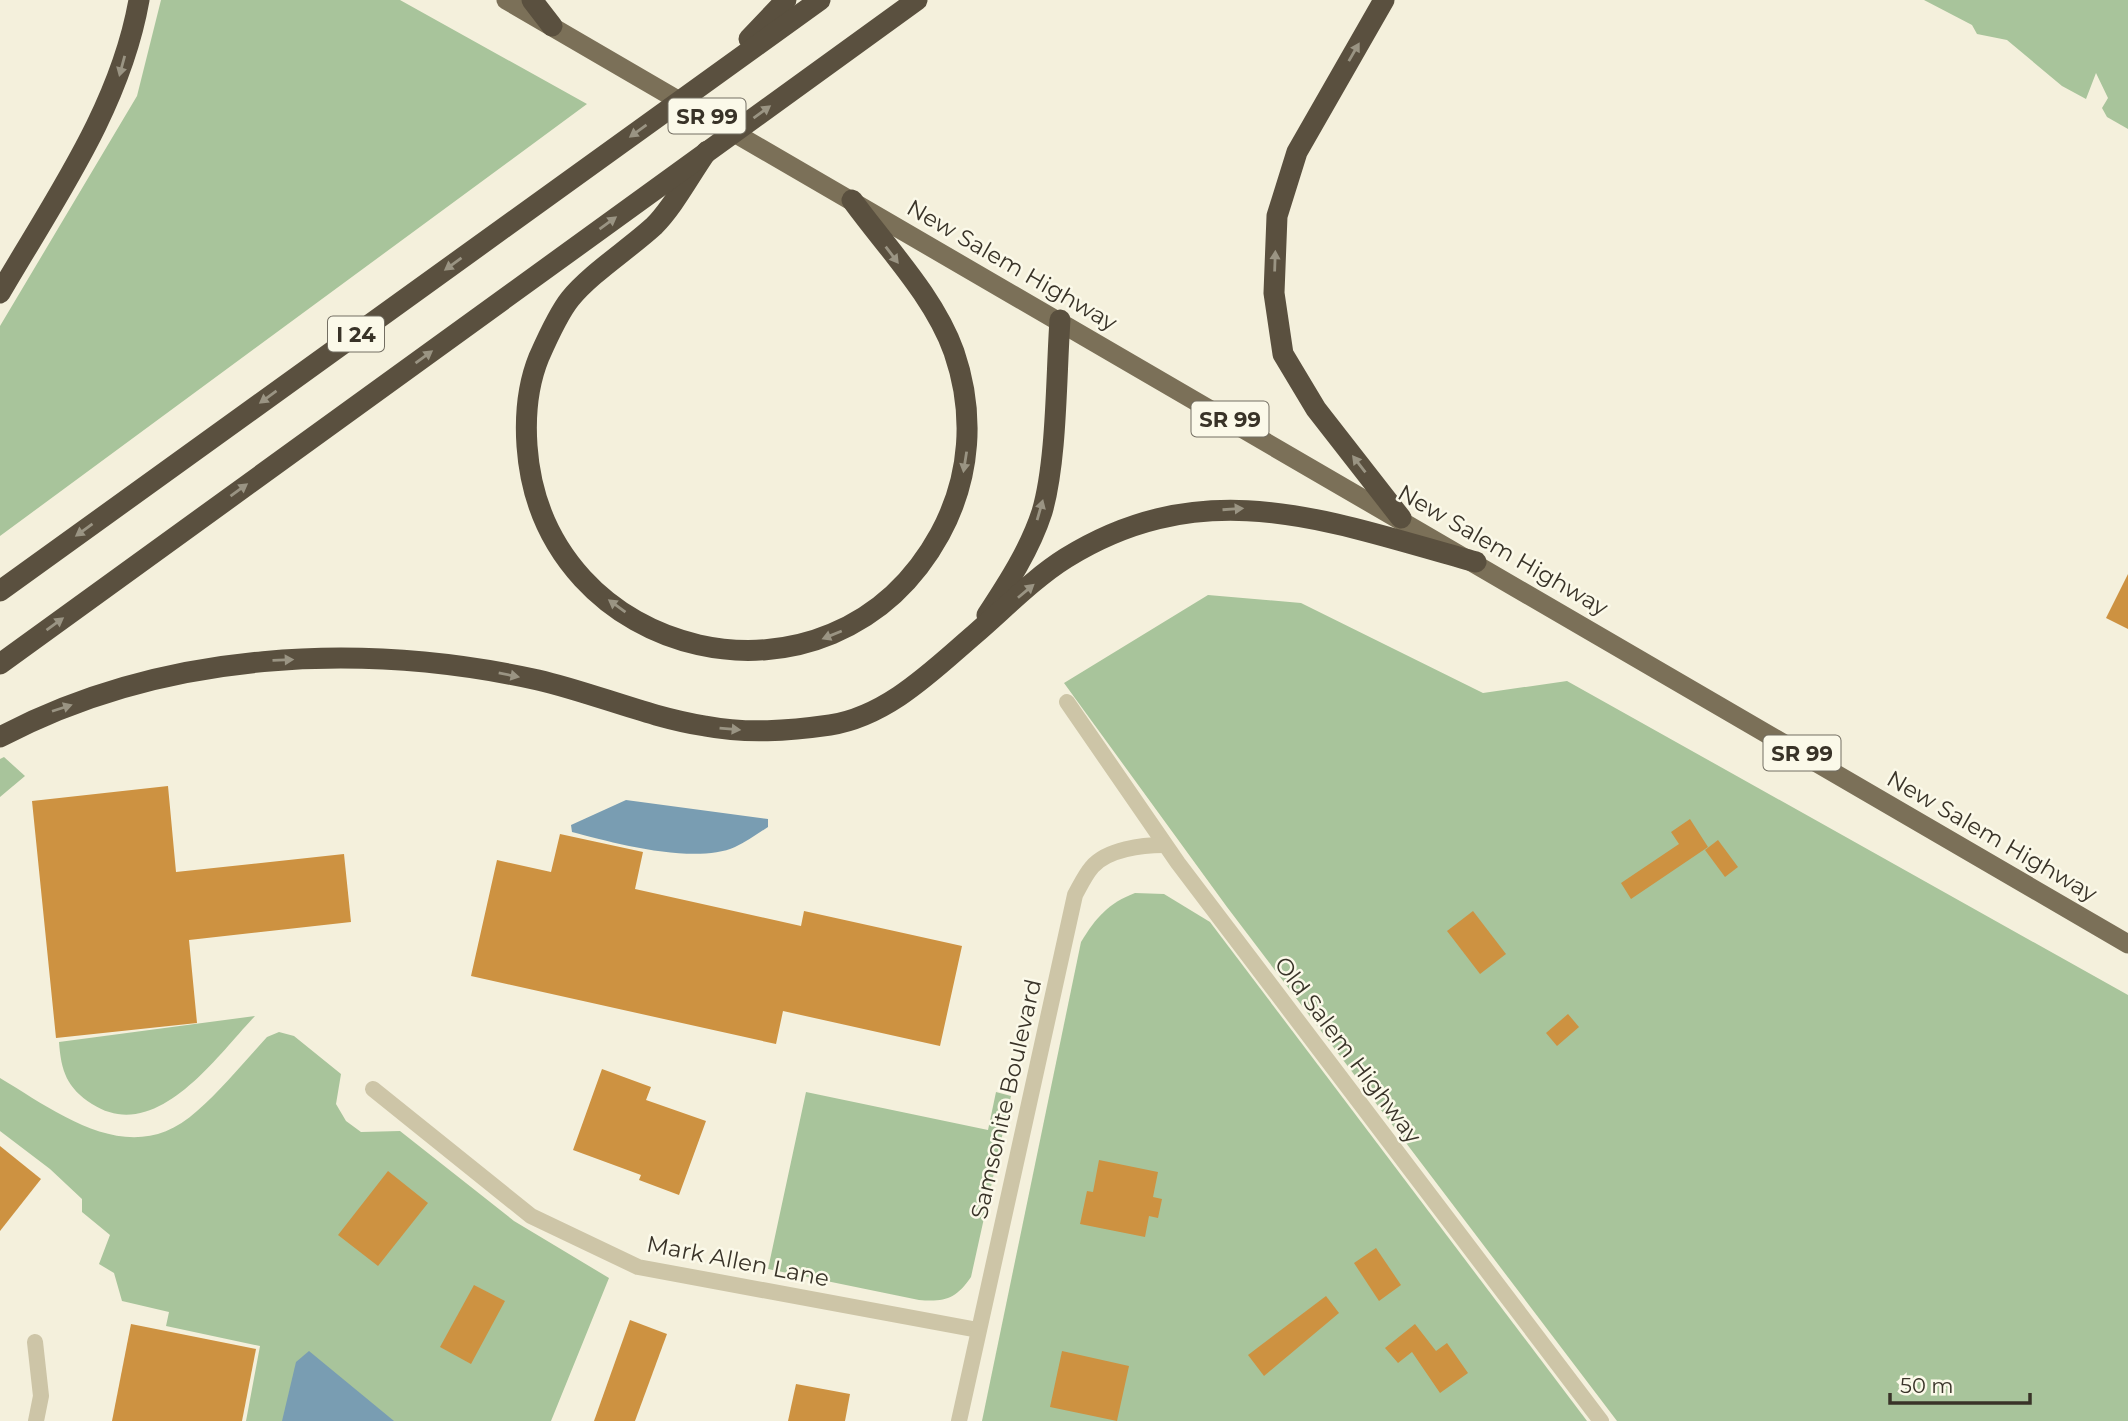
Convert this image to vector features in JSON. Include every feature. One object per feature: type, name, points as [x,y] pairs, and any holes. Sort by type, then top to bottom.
[{"type":"highway","points":[[0,293],[85,149],[120,78],[139,0]]},
{"type":"highway","points":[[533,0],[552,26]]},
{"type":"highway","points":[[713,77],[786,0]]},
{"type":"highway","name":"I 24","points":[[0,591],[820,0]]},
{"type":"highway","name":"I 24","points":[[0,664],[918,0]]},
{"type":"highway","points":[[1384,0],[1297,152],[1277,216],[1274,293],[1283,354],[1315,409],[1401,518]]},
{"type":"highway","points":[[707,151],[656,223],[570,299],[538,359],[525,416],[529,476],[537,502],[564,552],[584,579],[611,603],[642,624],[672,638],[703,647],[752,652],[811,644],[844,631],[877,609],[907,582],[928,555],[959,493],[967,457],[968,419],[964,386],[953,349],[934,312],[852,200]]},
{"type":"highway","points":[[974,635],[1016,570],[1042,511],[1051,452],[1060,320]]},
{"type":"highway","points":[[0,737],[44,714],[135,684],[256,661],[366,657],[447,663],[539,681],[704,726],[777,731],[836,724],[892,701],[935,670],[1064,559],[1126,527],[1184,512],[1249,508],[1324,520],[1476,562]]},
{"type":"main road","name":"SR 99","points":[[506,0],[852,200]]},
{"type":"main road","name":"New Salem Highway","points":[[852,200],[2128,944]]},
{"type":"street","name":"Old Salem Highway","points":[[1067,702],[1164,845],[1601,1421]]},
{"type":"street","name":"Samsonite Boulevard","points":[[959,1421],[1075,895],[1093,865],[1115,854],[1144,845],[1164,845]]},
{"type":"street","name":"Mark Allen Lane","points":[[373,1089],[531,1216],[638,1267],[978,1330]]},
{"type":"street","points":[[35,1342],[41,1396],[36,1421]]},
{"type":"green space","points":[[161,0],[400,0],[587,104],[0,536],[0,326],[137,96]]},
{"type":"green space","points":[[1924,0],[2128,0],[2128,129],[2107,117],[2102,108],[2108,98],[2096,73],[2086,99],[2062,86],[2007,40],[1977,34],[1972,25]]},
{"type":"green space","points":[[1208,595],[1301,603],[1483,693],[1567,681],[2128,995],[2128,1421],[1617,1421],[1227,907],[1064,683]]},
{"type":"green space","points":[[4,757],[25,776],[0,797],[0,759]]},
{"type":"green space","points":[[1135,893],[1164,894],[1210,922],[1587,1421],[982,1421],[1081,942],[1104,912]]},
{"type":"green space","points":[[255,1016],[183,1091],[161,1105],[139,1113],[116,1114],[92,1104],[71,1085],[61,1062],[59,1042]]},
{"type":"green space","points":[[279,1032],[294,1036],[341,1074],[336,1104],[346,1121],[361,1132],[400,1131],[514,1221],[609,1278],[551,1421],[246,1421],[260,1346],[166,1326],[169,1312],[122,1301],[114,1273],[99,1264],[110,1235],[82,1212],[82,1199],[50,1169],[0,1131],[0,1078],[47,1107],[97,1130],[122,1136],[147,1136],[172,1128],[206,1103],[267,1037]]},
{"type":"green space","points":[[806,1092],[988,1130],[996,1092],[1011,1096],[971,1277],[955,1294],[943,1299],[919,1300],[768,1269]]},
{"type":"water","points":[[626,800],[768,819],[768,827],[735,847],[698,854],[654,850],[572,832],[571,825]]},
{"type":"water","points":[[309,1351],[394,1421],[282,1421],[296,1362]]},
{"type":"building","points":[[2128,574],[2128,629],[2106,618]]},
{"type":"building","points":[[168,786],[176,872],[344,854],[351,922],[189,940],[197,1023],[56,1038],[32,801]]},
{"type":"building","points":[[1690,819],[1708,847],[1631,899],[1621,883],[1679,844],[1671,832]]},
{"type":"building","points":[[560,834],[643,852],[635,889],[801,926],[804,911],[962,946],[940,1046],[783,1011],[776,1044],[471,976],[497,860],[551,872]]},
{"type":"building","points":[[1718,840],[1738,867],[1725,877],[1705,850]]},
{"type":"building","points":[[1473,911],[1506,954],[1480,974],[1447,931]]},
{"type":"building","points":[[1568,1014],[1579,1027],[1557,1046],[1546,1033]]},
{"type":"building","points":[[602,1069],[651,1087],[646,1100],[706,1121],[679,1195],[639,1180],[641,1175],[573,1150]]},
{"type":"building","points":[[0,1146],[41,1179],[0,1231]]},
{"type":"building","points":[[1099,1160],[1158,1172],[1153,1197],[1162,1199],[1158,1218],[1149,1216],[1145,1237],[1080,1224],[1087,1191],[1093,1192]]},
{"type":"building","points":[[388,1171],[428,1203],[378,1266],[338,1235]]},
{"type":"building","points":[[1376,1248],[1401,1285],[1379,1301],[1354,1263]]},
{"type":"building","points":[[474,1285],[505,1301],[471,1364],[440,1347]]},
{"type":"building","points":[[1326,1296],[1339,1313],[1264,1376],[1248,1355]]},
{"type":"building","points":[[630,1320],[667,1334],[635,1421],[594,1421]]},
{"type":"building","points":[[131,1324],[256,1349],[242,1421],[112,1421]]},
{"type":"building","points":[[1415,1324],[1436,1351],[1447,1343],[1468,1373],[1440,1393],[1412,1352],[1398,1363],[1385,1348]]},
{"type":"building","points":[[1062,1351],[1129,1366],[1117,1421],[1050,1407]]},
{"type":"building","points":[[796,1384],[850,1394],[845,1421],[788,1421]]}]
